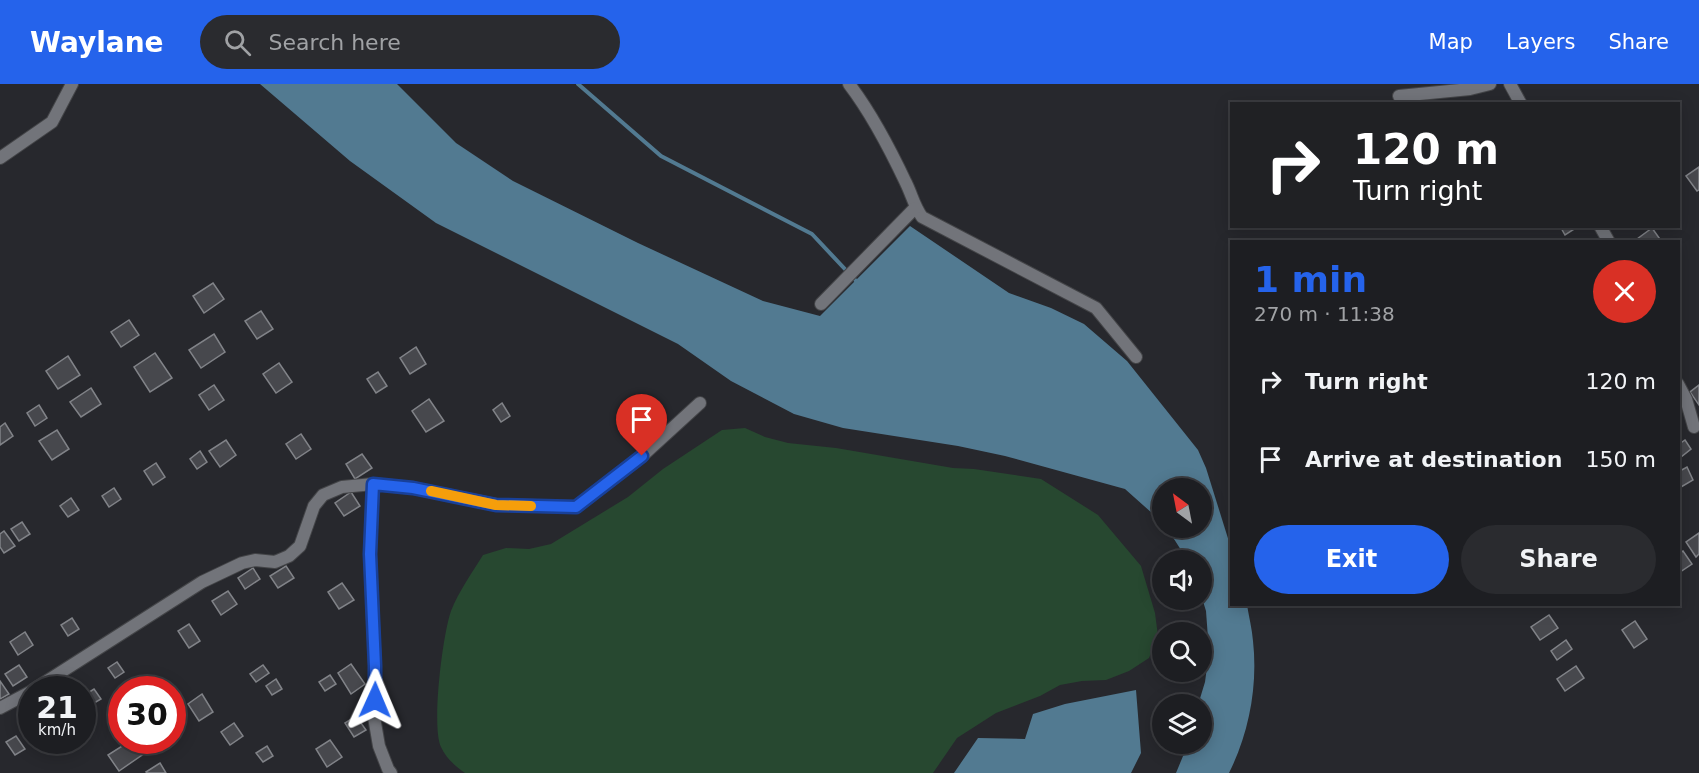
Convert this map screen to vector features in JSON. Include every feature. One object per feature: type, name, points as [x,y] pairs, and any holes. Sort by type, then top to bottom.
[{"type":"street","points":[[0,158],[52,122],[72,84]]},
{"type":"street","points":[[849,84],[864,103],[908,185],[915,208],[922,217],[1096,308],[1136,357]]},
{"type":"street","points":[[1399,96],[1484,87],[1490,84]]},
{"type":"street","points":[[1510,84],[1520,102]]},
{"type":"street","points":[[821,304],[915,208]]},
{"type":"street","points":[[1680,388],[1686,399],[1694,427]]},
{"type":"street","points":[[54,676],[202,582],[242,563],[255,560],[275,562],[289,556],[300,546],[314,507],[323,495],[342,487],[373,484],[413,488],[496,505],[576,507],[642,456],[700,403]]},
{"type":"street","points":[[373,484],[370,554],[375,666],[374,717],[380,746],[388,769],[392,773]]},
{"type":"street","points":[[0,708],[18,698]]},
{"type":"green space","points":[[745,428],[765,437],[788,443],[836,448],[953,468],[1041,479],[1098,515],[1141,566],[1156,622],[1152,622],[1152,651],[1149,658],[1129,671],[1106,680],[1060,685],[1040,696],[996,713],[957,738],[933,773],[465,773],[458,768],[443,751],[438,736],[437,720],[442,658],[451,611],[483,555],[506,548],[529,549],[551,544],[628,497],[663,469],[722,430]]},
{"type":"water","points":[[260,84],[397,84],[456,143],[513,181],[638,243],[763,301],[820,316],[910,226],[1009,293],[1051,308],[1084,324],[1127,361],[1198,450],[1209,478],[1152,478],[1152,513],[1125,489],[1005,456],[958,446],[843,428],[794,414],[731,381],[678,344],[436,223],[350,161]]},
{"type":"water","points":[[1212,487],[1230,545],[1230,606],[1247,606],[1253,641],[1253,692],[1247,726],[1229,773],[1176,773],[1184,754],[1212,754],[1212,694],[1201,694],[1205,682],[1212,682],[1212,622],[1207,622],[1206,610],[1212,610],[1212,550],[1181,550],[1173,538],[1212,538]]},
{"type":"water","points":[[1136,690],[1141,753],[1131,773],[954,773],[978,738],[1025,739],[1033,714],[1065,704]]},
{"type":"building","points":[[1699,167],[1699,190],[1697,191],[1686,176]]},
{"type":"building","points":[[1561,228],[1576,228],[1565,235]]},
{"type":"building","points":[[1652,228],[1661,240],[1637,240]]},
{"type":"building","points":[[213,283],[224,299],[204,313],[193,296]]},
{"type":"building","points":[[261,311],[273,329],[257,339],[245,321]]},
{"type":"building","points":[[129,320],[139,335],[121,347],[111,332]]},
{"type":"building","points":[[214,334],[225,352],[201,368],[189,350]]},
{"type":"building","points":[[416,347],[426,364],[410,374],[400,358]]},
{"type":"building","points":[[155,353],[172,378],[150,392],[134,367]]},
{"type":"building","points":[[68,356],[80,375],[58,389],[46,371]]},
{"type":"building","points":[[279,363],[292,382],[276,393],[263,374]]},
{"type":"building","points":[[378,372],[387,386],[376,393],[367,379]]},
{"type":"building","points":[[214,385],[224,400],[209,410],[199,395]]},
{"type":"building","points":[[1699,385],[1699,405],[1690,392]]},
{"type":"building","points":[[91,388],[101,404],[81,417],[70,402]]},
{"type":"building","points":[[429,399],[444,421],[426,432],[412,411]]},
{"type":"building","points":[[502,403],[510,416],[501,422],[493,410]]},
{"type":"building","points":[[39,405],[47,418],[35,426],[27,413]]},
{"type":"building","points":[[5,423],[13,436],[0,445],[0,427]]},
{"type":"building","points":[[57,430],[69,449],[52,460],[39,441]]},
{"type":"building","points":[[301,434],[311,449],[296,459],[286,444]]},
{"type":"building","points":[[226,440],[236,455],[220,467],[209,451]]},
{"type":"building","points":[[1685,440],[1691,449],[1681,457],[1680,456],[1680,444]]},
{"type":"building","points":[[200,451],[207,462],[197,469],[190,459]]},
{"type":"building","points":[[362,454],[372,468],[355,479],[346,464]]},
{"type":"building","points":[[156,463],[165,477],[153,485],[144,471]]},
{"type":"building","points":[[1687,467],[1693,480],[1681,487],[1680,486],[1680,471]]},
{"type":"building","points":[[114,488],[121,499],[109,507],[102,496]]},
{"type":"building","points":[[351,492],[360,506],[344,516],[335,503]]},
{"type":"building","points":[[71,498],[79,510],[68,517],[60,506]]},
{"type":"building","points":[[22,522],[30,534],[19,541],[11,529]]},
{"type":"building","points":[[4,531],[15,546],[4,553],[0,547],[0,534]]},
{"type":"building","points":[[1699,533],[1699,554],[1696,557],[1686,542]]},
{"type":"building","points":[[1683,551],[1692,564],[1680,572],[1680,553]]},
{"type":"building","points":[[286,566],[294,578],[278,588],[270,576]]},
{"type":"building","points":[[253,568],[260,579],[245,589],[238,578]]},
{"type":"building","points":[[342,583],[354,600],[339,609],[328,592]]},
{"type":"building","points":[[228,591],[237,604],[221,615],[212,601]]},
{"type":"building","points":[[1549,615],[1558,628],[1540,640],[1531,627]]},
{"type":"building","points":[[72,618],[79,629],[68,636],[61,625]]},
{"type":"building","points":[[1635,621],[1647,639],[1634,648],[1622,630]]},
{"type":"building","points":[[189,624],[200,641],[189,648],[178,631]]},
{"type":"building","points":[[25,632],[33,645],[18,655],[10,642]]},
{"type":"building","points":[[1566,640],[1572,649],[1557,660],[1551,651]]},
{"type":"building","points":[[117,662],[124,672],[114,676],[108,668]]},
{"type":"building","points":[[351,664],[365,684],[351,694],[338,673]]},
{"type":"building","points":[[19,665],[26,676],[18,676],[18,683],[13,686],[5,674]]},
{"type":"building","points":[[263,665],[269,673],[256,682],[250,674]]},
{"type":"building","points":[[1576,666],[1584,678],[1565,691],[1557,679]]},
{"type":"building","points":[[330,675],[336,684],[325,691],[319,682]]},
{"type":"building","points":[[276,679],[282,689],[272,695],[266,686]]},
{"type":"building","points":[[0,681],[9,694],[0,699]]},
{"type":"building","points":[[96,692],[101,699],[96,702]]},
{"type":"building","points":[[202,694],[213,712],[199,721],[188,704]]},
{"type":"building","points":[[356,716],[366,730],[354,737],[345,723]]},
{"type":"building","points":[[234,723],[243,736],[230,745],[221,732]]},
{"type":"building","points":[[16,736],[18,753],[15,755],[6,742]]},
{"type":"building","points":[[330,740],[342,757],[327,767],[316,749]]},
{"type":"building","points":[[267,746],[273,756],[263,762],[256,753]]},
{"type":"building","points":[[110,754],[144,754],[119,771],[108,755]]},
{"type":"building","points":[[160,763],[166,773],[146,772]]},
{"type":"waterway","points":[[578,84],[661,156],[812,234],[858,283]]},
{"type":"slow traffic","points":[[431,491],[496,505],[531,506]]},
{"type":"route","points":[[375,700],[370,554],[373,484],[413,488],[496,505],[576,507],[642,456]]}]
